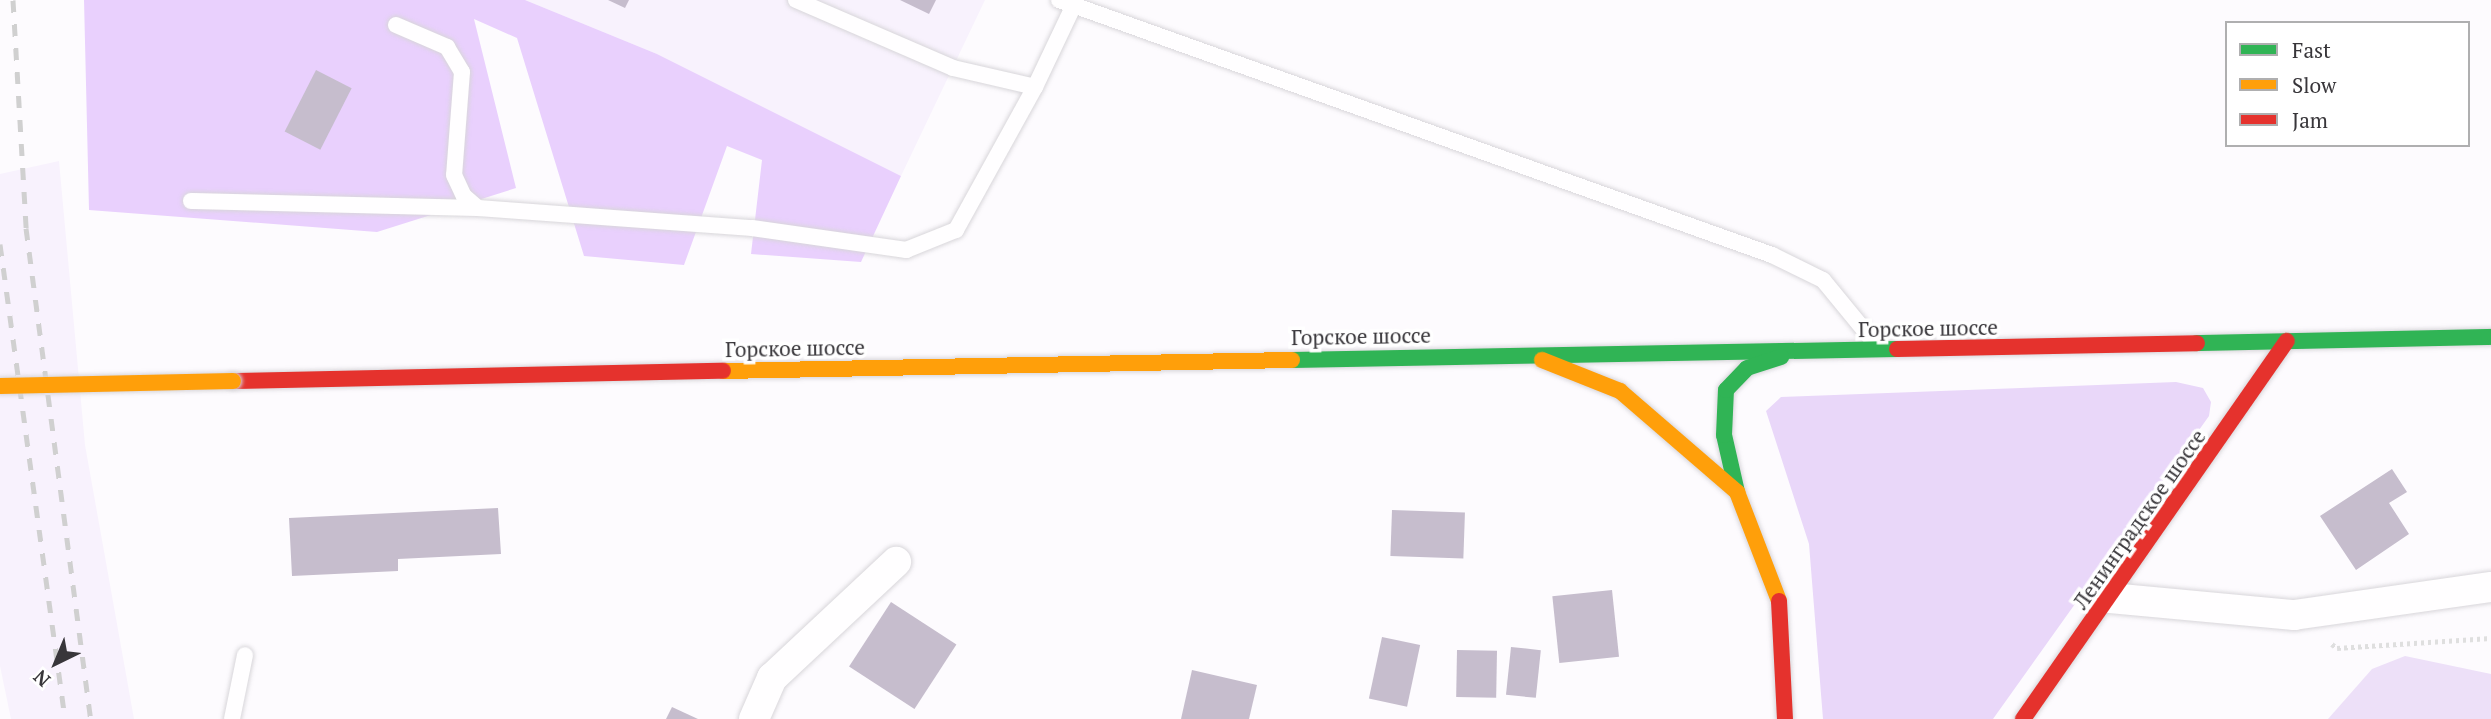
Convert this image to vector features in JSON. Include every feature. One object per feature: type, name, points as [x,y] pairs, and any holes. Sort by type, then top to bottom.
[{"type":"main road","name":"Горское шоссе","points":[[0,386],[1524,353],[1880,350],[2491,337]]},
{"type":"main road","name":"Ленинградское шоссе","points":[[2023,719],[2287,341]]},
{"type":"main road","points":[[1785,719],[1779,590],[1737,492],[1724,435],[1726,390],[1747,368],[1800,351]]},
{"type":"main road","points":[[1524,353],[1620,391],[1737,492]]},
{"type":"street","points":[[754,719],[772,678],[896,562]]},
{"type":"street","points":[[2110,598],[2294,615],[2491,587]]},
{"type":"lane","points":[[796,0],[953,68],[1035,87]]},
{"type":"lane","points":[[191,201],[478,208],[752,228],[906,250],[956,230],[1035,87],[1067,3],[1772,255],[1823,280],[1880,350]]},
{"type":"lane","points":[[396,25],[447,47],[462,72],[454,175],[464,196],[478,208]]},
{"type":"lane","points":[[232,719],[245,655]]},
{"type":"shaded area","points":[[84,0],[525,0],[657,54],[901,176],[861,262],[751,254],[762,160],[727,146],[684,265],[584,256],[517,38],[474,19],[516,188],[377,232],[89,210]]},
{"type":"shaded area","points":[[525,0],[985,0],[901,176],[657,54]]},
{"type":"shaded area","points":[[59,161],[85,445],[134,719],[11,719],[0,666],[0,174]]},
{"type":"shaded area","points":[[2176,382],[2203,388],[2211,402],[2209,416],[1993,719],[1823,719],[1809,544],[1766,411],[1781,397]]},
{"type":"shaded area","points":[[2405,656],[2491,674],[2491,719],[2328,719],[2372,669]]},
{"type":"building","points":[[608,0],[629,0],[625,8]]},
{"type":"building","points":[[900,0],[936,0],[929,14]]},
{"type":"building","points":[[316,70],[352,88],[320,150],[285,131]]},
{"type":"building","points":[[2392,469],[2407,492],[2389,503],[2409,534],[2356,570],[2320,516]]},
{"type":"building","points":[[498,508],[501,554],[398,559],[398,571],[292,576],[289,518]]},
{"type":"building","points":[[1392,510],[1465,513],[1463,559],[1390,556]]},
{"type":"building","points":[[1612,590],[1619,657],[1559,663],[1552,596]]},
{"type":"building","points":[[891,602],[956,644],[914,709],[849,667]]},
{"type":"building","points":[[1382,637],[1420,645],[1407,707],[1369,699]]},
{"type":"building","points":[[1511,647],[1541,650],[1536,698],[1506,695]]},
{"type":"building","points":[[1457,650],[1497,651],[1496,698],[1456,697]]},
{"type":"building","points":[[1192,670],[1257,685],[1249,719],[1181,719]]},
{"type":"building","points":[[672,707],[698,719],[666,719]]},
{"type":"railway","points":[[13,0],[26,228],[91,719]]},
{"type":"railway","points":[[0,244],[65,719]]},
{"type":"traffic: fast","points":[[2197,343],[2491,337]]},
{"type":"traffic: fast","points":[[1292,360],[1897,349]]},
{"type":"traffic: fast","points":[[1737,492],[1724,435],[1726,390],[1747,368],[1781,357]]},
{"type":"traffic: slow","points":[[723,371],[1292,360]]},
{"type":"traffic: slow","points":[[1542,360],[1620,391],[1737,492],[1779,601]]},
{"type":"traffic: slow","points":[[0,386],[233,381]]},
{"type":"traffic: jam","points":[[2023,719],[2287,341]]},
{"type":"traffic: jam","points":[[1897,349],[2197,343]]},
{"type":"traffic: jam","points":[[233,381],[723,371]]},
{"type":"traffic: jam","points":[[1779,601],[1785,719]]}]
